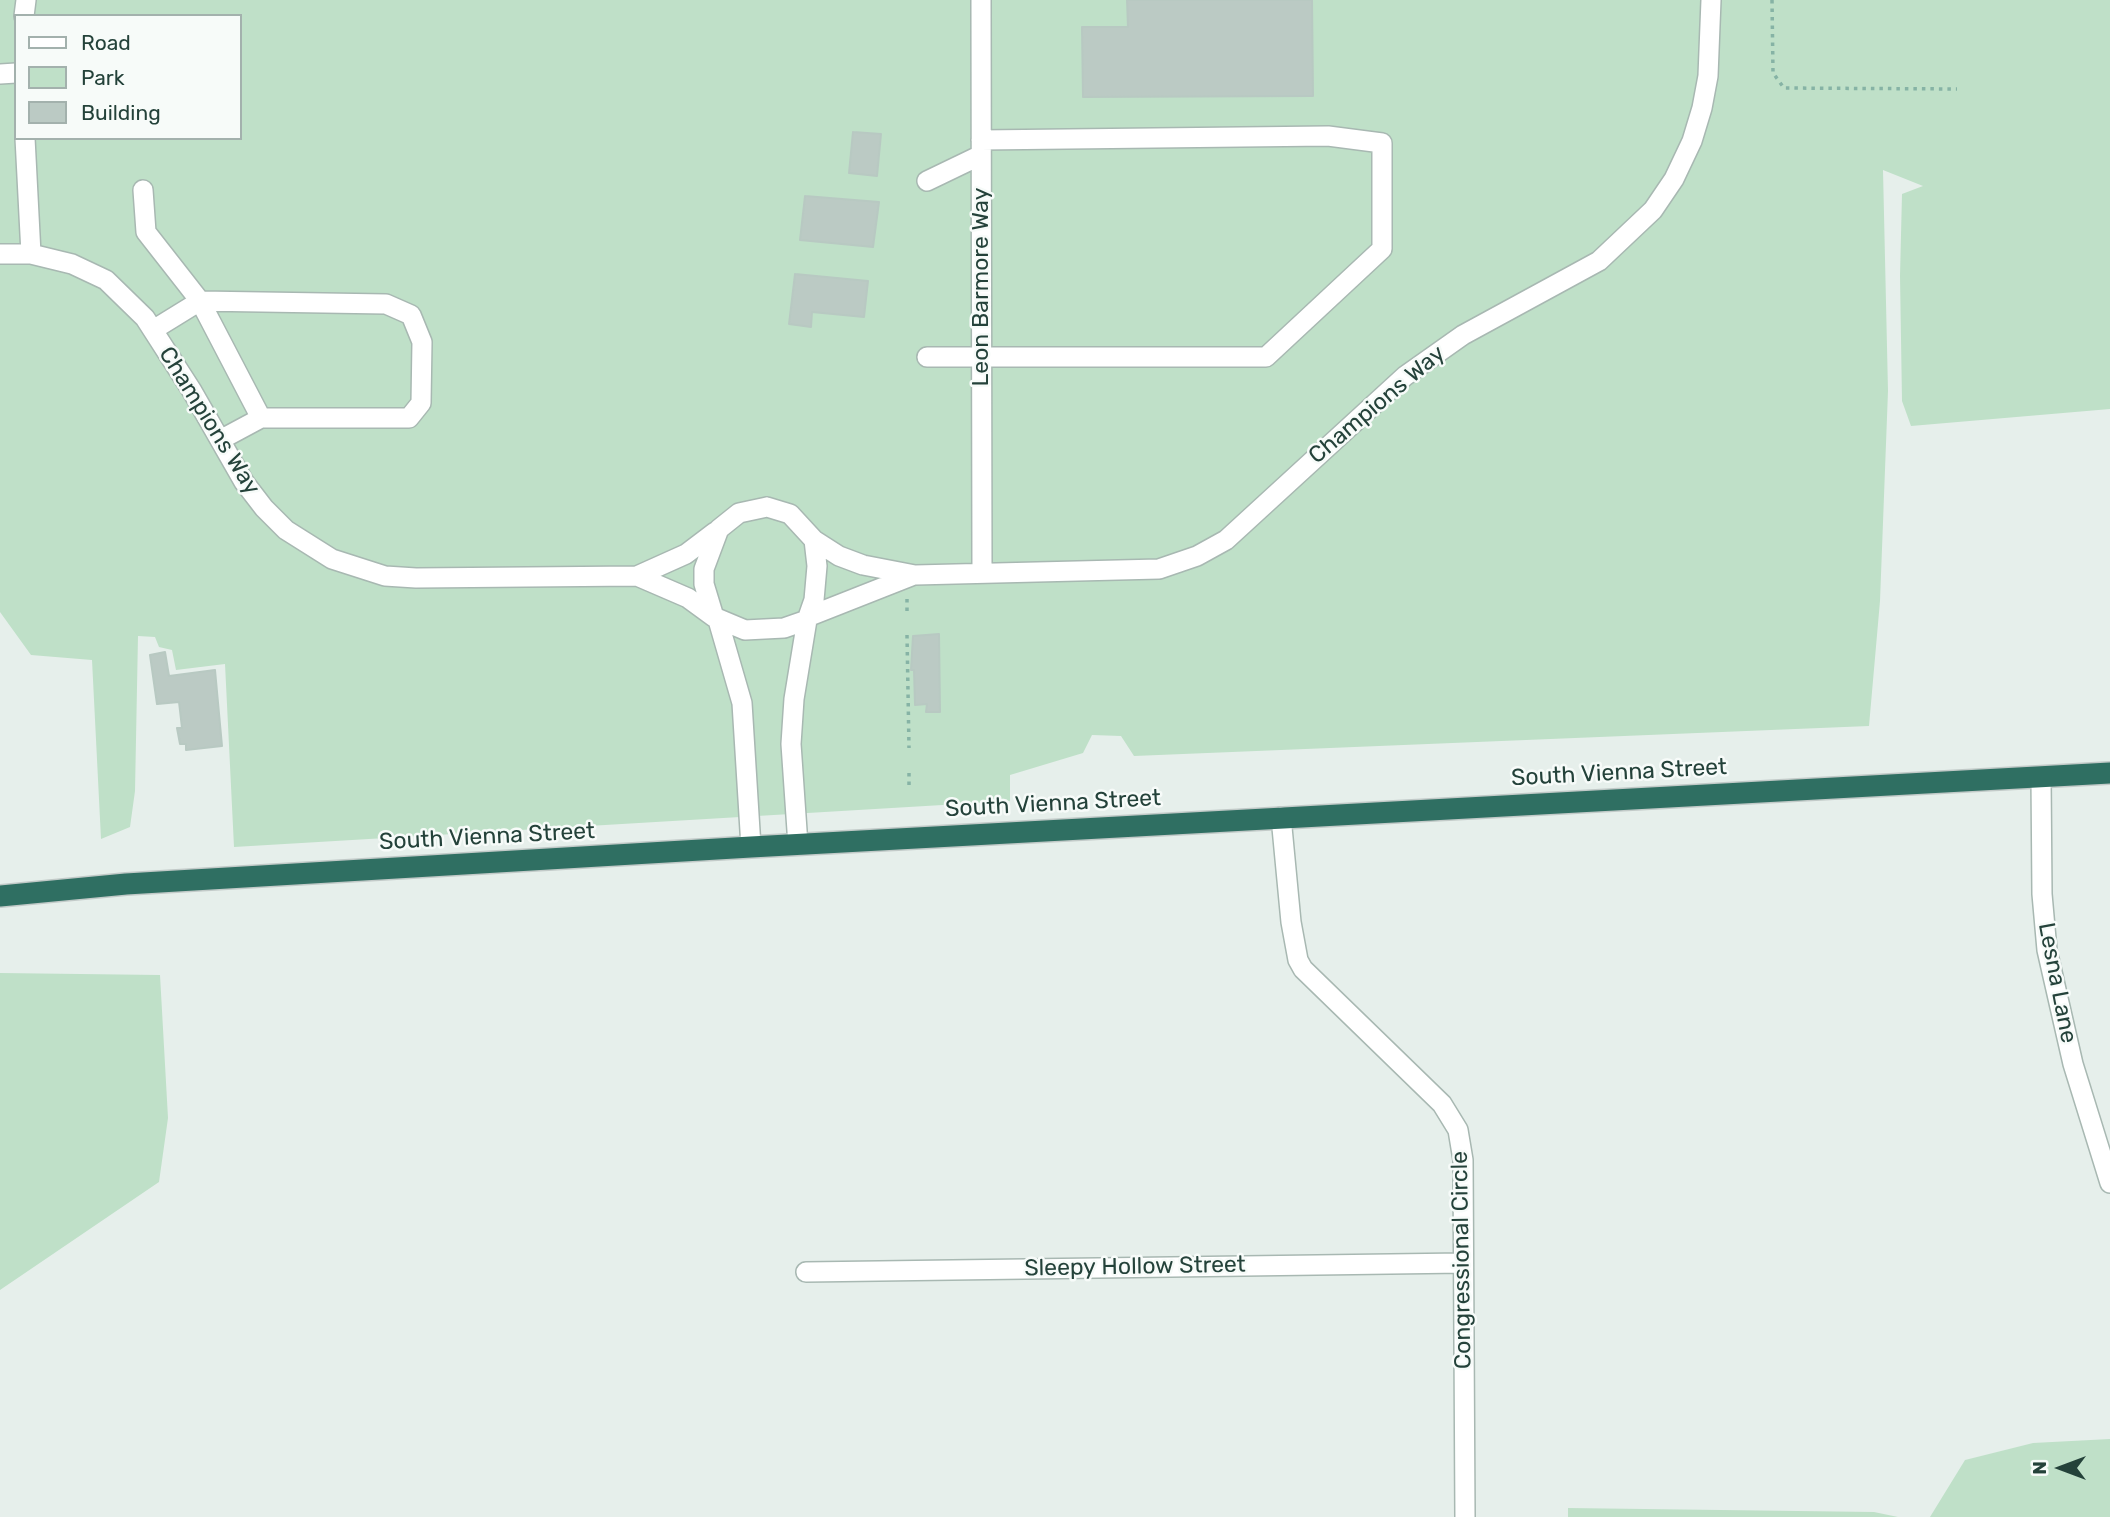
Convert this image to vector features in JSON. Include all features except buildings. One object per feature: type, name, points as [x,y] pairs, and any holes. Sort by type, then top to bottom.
[{"type":"highway","name":"South Vienna Street","points":[[0,896],[127,884],[751,847],[2110,773]]},
{"type":"street","name":"Leon Barmore Way","points":[[981,0],[982,573]]},
{"type":"street","name":"Champions Way","points":[[0,254],[31,254],[72,264],[106,280],[145,318],[244,482],[286,530],[332,559],[385,576],[637,576],[686,554],[739,513],[767,507],[790,514],[814,540],[839,556],[863,565],[915,575],[1131,572],[1159,569],[1197,556],[1248,522],[1333,438],[1405,376],[1463,334],[1599,261],[1653,210],[1674,179],[1692,141],[1708,76],[1711,0]]},
{"type":"street","points":[[927,181],[981,147],[1328,136],[1382,143],[1382,249],[1266,357],[927,357]]},
{"type":"street","points":[[25,140],[31,254]]},
{"type":"street","points":[[143,190],[146,232],[200,301],[261,418]]},
{"type":"street","points":[[153,330],[200,301],[386,304],[411,315],[422,342],[421,403],[409,418],[261,418],[220,440]]},
{"type":"street","points":[[719,529],[704,569],[704,584],[742,703],[751,847]]},
{"type":"street","points":[[798,845],[792,744],[794,699],[817,566],[814,540]]},
{"type":"street","name":"Champions Way","points":[[637,576],[688,598],[716,618],[745,630],[762,631],[809,618],[915,575]]},
{"type":"street","name":"Lesna Lane","points":[[2041,777],[2042,894],[2047,950],[2073,1064],[2110,1183]]},
{"type":"street","name":"Congressional Circle","points":[[1281,817],[1291,922],[1298,960],[1303,969],[1443,1104],[1458,1130],[1463,1160],[1465,1517]]},
{"type":"street","name":"Sleepy Hollow Street","points":[[806,1272],[1463,1263]]},
{"type":"path","points":[[1772,0],[1773,73],[1784,88],[1957,89]]},
{"type":"path","points":[[906,594],[907,611]]},
{"type":"path","points":[[907,635],[909,748]]},
{"type":"path","points":[[909,773],[909,790]]},
{"type":"green space","points":[[0,0],[2110,0],[2110,409],[1911,426],[1902,401],[1902,194],[1923,186],[1883,170],[1888,391],[1880,601],[1869,726],[1134,756],[1121,736],[1092,735],[1083,753],[1010,775],[1010,801],[234,847],[225,664],[176,670],[172,650],[159,647],[155,637],[138,636],[135,791],[130,827],[101,839],[92,660],[31,655],[0,612]]},
{"type":"green space","points":[[0,973],[160,975],[168,1118],[159,1182],[0,1290]]},
{"type":"green space","points":[[2110,1439],[2110,1517],[1930,1517],[1965,1460],[2033,1443]]},
{"type":"green space","points":[[1568,1508],[1874,1512],[1898,1517],[1568,1517]]}]
